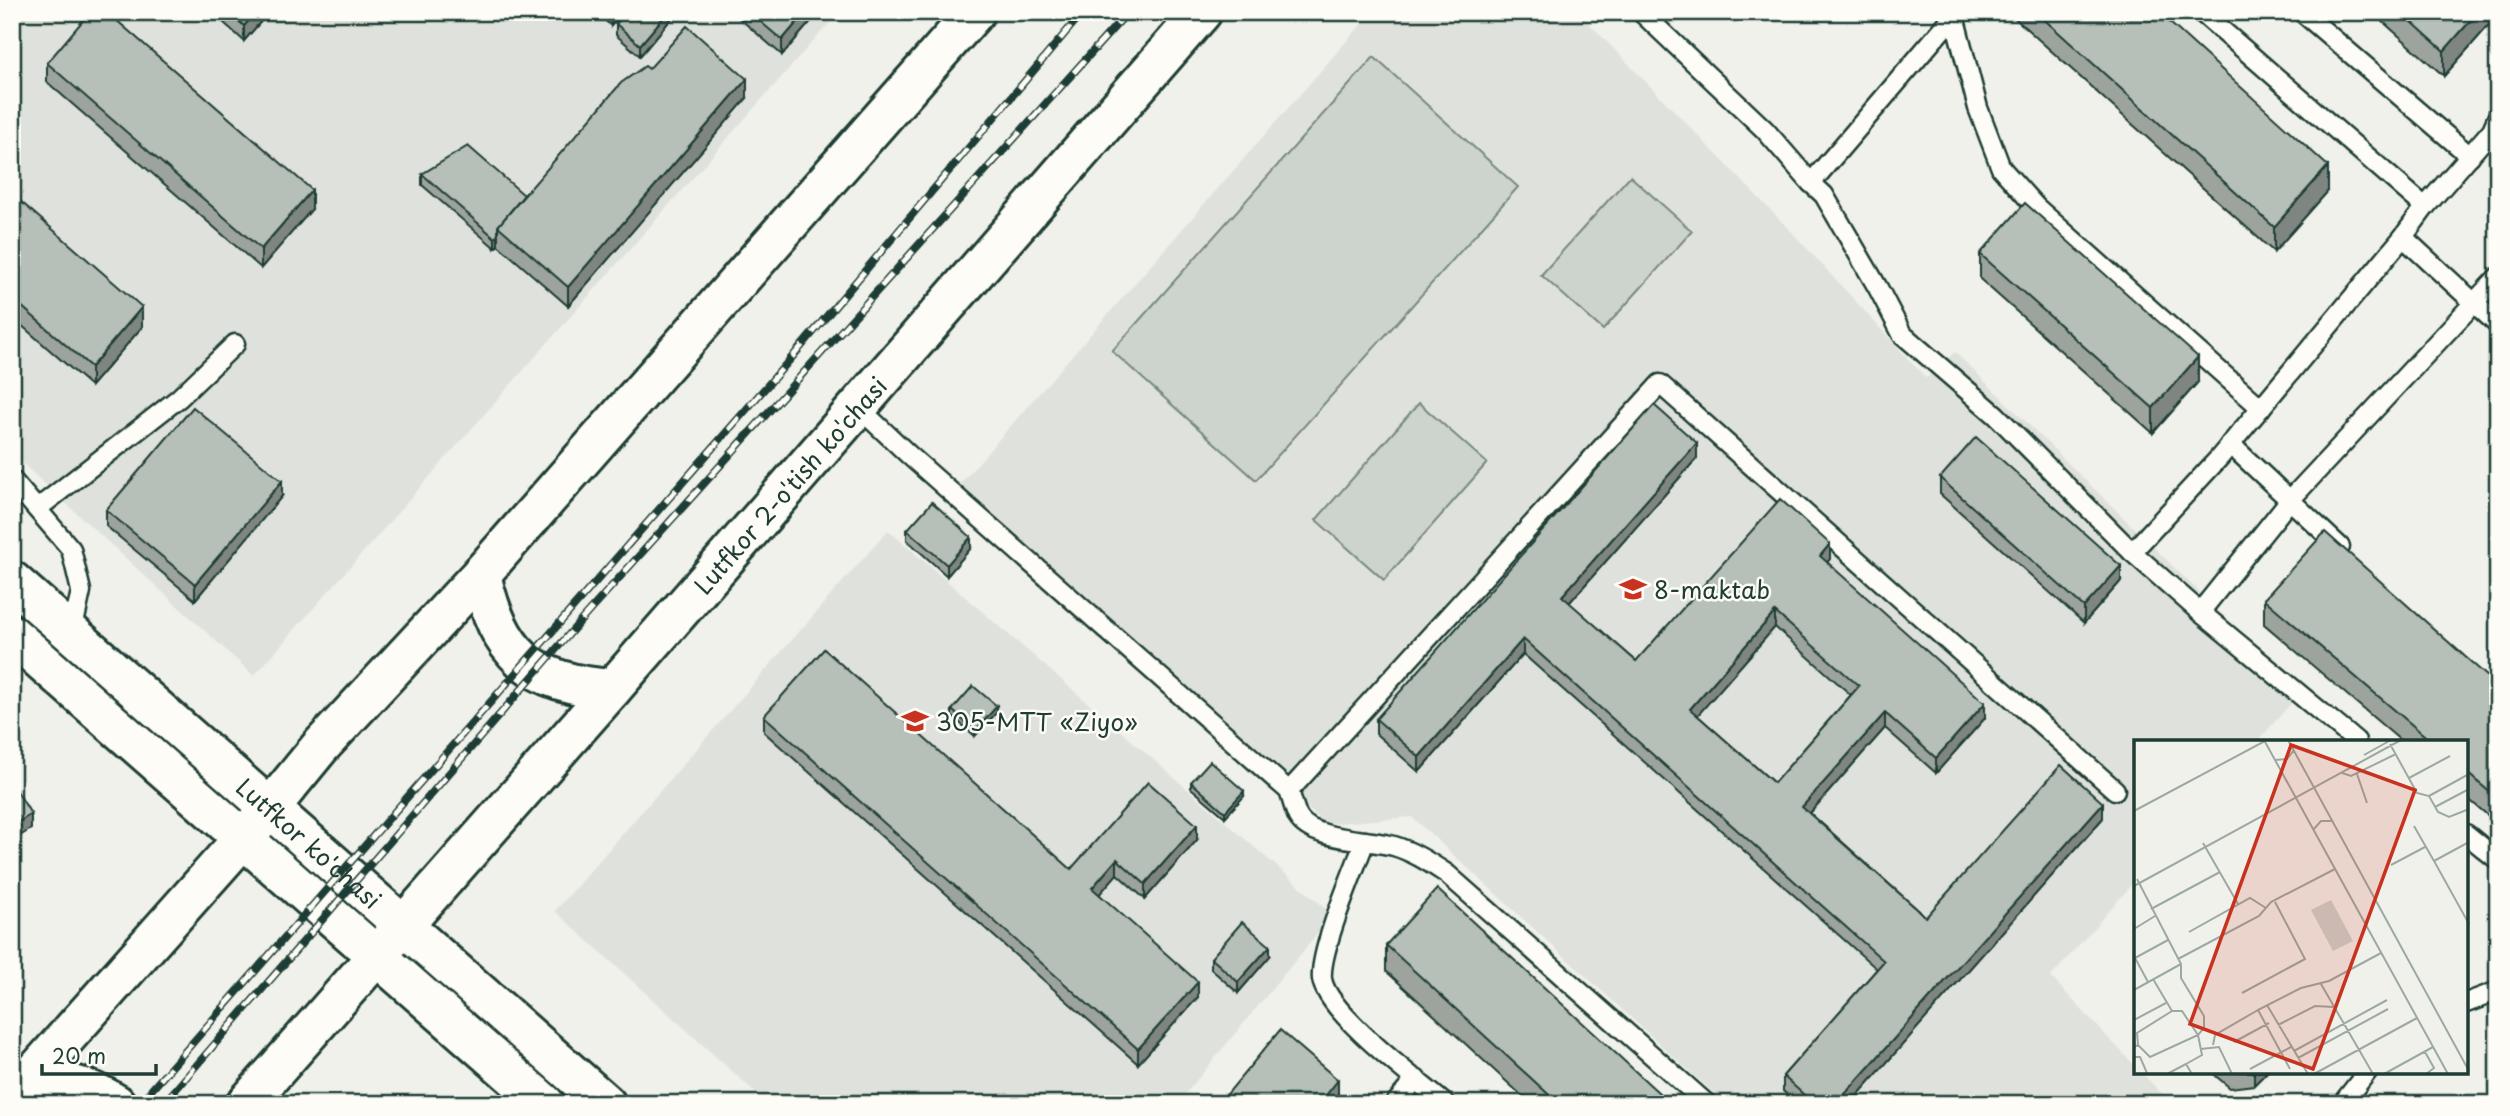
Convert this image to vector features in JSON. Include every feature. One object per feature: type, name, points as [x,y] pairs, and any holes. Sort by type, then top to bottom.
[{"type":"main road","points":[[20,1090],[243,839],[320,747],[481,574],[975,12]]},
{"type":"main road","name":"Lutfkor 2-o'tish ko'chasi","points":[[246,1104],[612,690],[1202,12]]},
{"type":"main road","points":[[481,574],[494,619],[519,659],[565,684],[612,690]]},
{"type":"main road","name":"Lutfkor ko'chasi","points":[[12,581],[606,1104]]},
{"type":"main road","name":"Lutfkor ko'chasi","points":[[12,635],[545,1104]]},
{"type":"main road","points":[[20,1090],[54,1080],[81,1086],[116,1104]]},
{"type":"lane","points":[[1641,12],[1765,130],[1811,183],[1825,195],[1902,334],[1996,415],[2132,552],[2355,740]]},
{"type":"lane","points":[[2201,12],[2425,207]]},
{"type":"lane","points":[[2302,12],[2470,156]]},
{"type":"lane","points":[[1811,183],[1956,14]]},
{"type":"lane","points":[[1956,14],[1978,108],[2001,168],[2036,207],[2261,408]]},
{"type":"lane","points":[[2132,552],[2231,444],[2425,207],[2496,127]]},
{"type":"lane","points":[[2403,237],[2498,325]]},
{"type":"lane","points":[[2200,612],[2289,501],[2498,277]]},
{"type":"lane","points":[[37,509],[179,398],[235,344]]},
{"type":"lane","points":[[1289,791],[1660,384],[2115,790]]},
{"type":"lane","points":[[857,406],[1289,791],[1299,819],[1317,830],[1337,837],[1394,846],[1420,857],[1447,874],[1707,1104]]},
{"type":"lane","points":[[2231,444],[2351,557]]},
{"type":"lane","points":[[12,480],[71,549],[81,591],[72,633]]},
{"type":"lane","points":[[2468,836],[2498,860]]},
{"type":"lane","points":[[1365,841],[1324,956],[1322,979],[1325,992],[1342,1013],[1445,1104]]},
{"type":"lane","points":[[2468,1002],[2498,991]]},
{"type":"lane","points":[[2342,1104],[2365,1074]]},
{"type":"lane","points":[[1395,1104],[1416,1079]]},
{"type":"shaded area","points":[[12,12],[839,12],[254,676],[12,454]]},
{"type":"shaded area","name":"8-maktab","points":[[1372,12],[1578,12],[1791,231],[1926,378],[1955,352],[2301,692],[2259,740],[2134,740],[2134,882],[2051,977],[2134,1065],[2134,1074],[2143,1074],[2172,1104],[1725,1104],[1412,817],[1325,824],[958,486]]},
{"type":"shaded area","points":[[1374,57],[1518,187],[1256,480],[1112,351]]},
{"type":"shaded area","points":[[1630,176],[1692,231],[1603,330],[1541,275]]},
{"type":"shaded area","points":[[1419,403],[1487,463],[1384,580],[1316,520]]},
{"type":"shaded area","name":"305-MTT «Ziyo»","points":[[888,530],[1333,915],[1177,1104],[768,1104],[555,911]]},
{"type":"building","points":[[90,12],[107,12],[312,190],[261,249],[47,63]]},
{"type":"building","points":[[229,12],[256,12],[244,26]]},
{"type":"building","points":[[626,12],[668,12],[640,45],[616,24]]},
{"type":"building","points":[[749,12],[806,12],[782,40]]},
{"type":"building","points":[[2036,12],[2158,12],[2328,166],[2274,227]]},
{"type":"building","points":[[2401,12],[2478,12],[2444,51]]},
{"type":"building","points":[[687,26],[747,79],[568,287],[498,226],[621,83],[645,66],[649,69]]},
{"type":"building","points":[[468,146],[524,195],[498,226],[495,238],[422,174]]},
{"type":"building","points":[[12,194],[142,307],[91,367],[12,298]]},
{"type":"building","points":[[2025,203],[2198,357],[2153,408],[1980,254]]},
{"type":"building","points":[[1654,405],[1697,443],[1562,596],[1636,661],[1780,499],[1830,544],[1820,556],[1985,703],[1936,758],[1885,713],[1802,807],[1926,917],[2061,765],[2103,803],[1836,1104],[1814,1104],[1783,1076],[1884,961],[1523,639],[1419,757],[1376,719]],"holes":[[[1775,612],[1859,686],[1774,783],[1690,709]]]},
{"type":"building","points":[[193,407],[282,481],[195,584],[106,510]]},
{"type":"building","points":[[1976,437],[2121,566],[2084,607],[1940,478]]},
{"type":"building","points":[[932,502],[971,537],[947,565],[907,530]]},
{"type":"building","points":[[2325,532],[2498,686],[2498,799],[2468,774],[2468,740],[2430,740],[2264,599]]},
{"type":"building","points":[[824,649],[1071,869],[1148,782],[1197,825],[1145,884],[1117,859],[1092,888],[1198,982],[1138,1049],[764,716]]},
{"type":"building","points":[[973,686],[997,706],[975,731],[952,710]]},
{"type":"building","points":[[1210,761],[1244,791],[1225,812],[1191,782]]},
{"type":"building","points":[[12,783],[31,814],[12,826]]},
{"type":"building","points":[[1437,889],[1671,1104],[1559,1104],[1386,945]]},
{"type":"building","points":[[1242,922],[1270,946],[1238,982],[1211,958]]},
{"type":"building","points":[[1280,1030],[1338,1080],[1319,1104],[1219,1104]]},
{"type":"railway","points":[[139,1104],[794,355],[1083,12]]},
{"type":"railway","points":[[163,1104],[584,617],[1128,12]]},
{"type":"place","name":"8-maktab","points":[[1633,589]]},
{"type":"place","name":"305-MTT «Ziyo»","points":[[915,721]]}]
